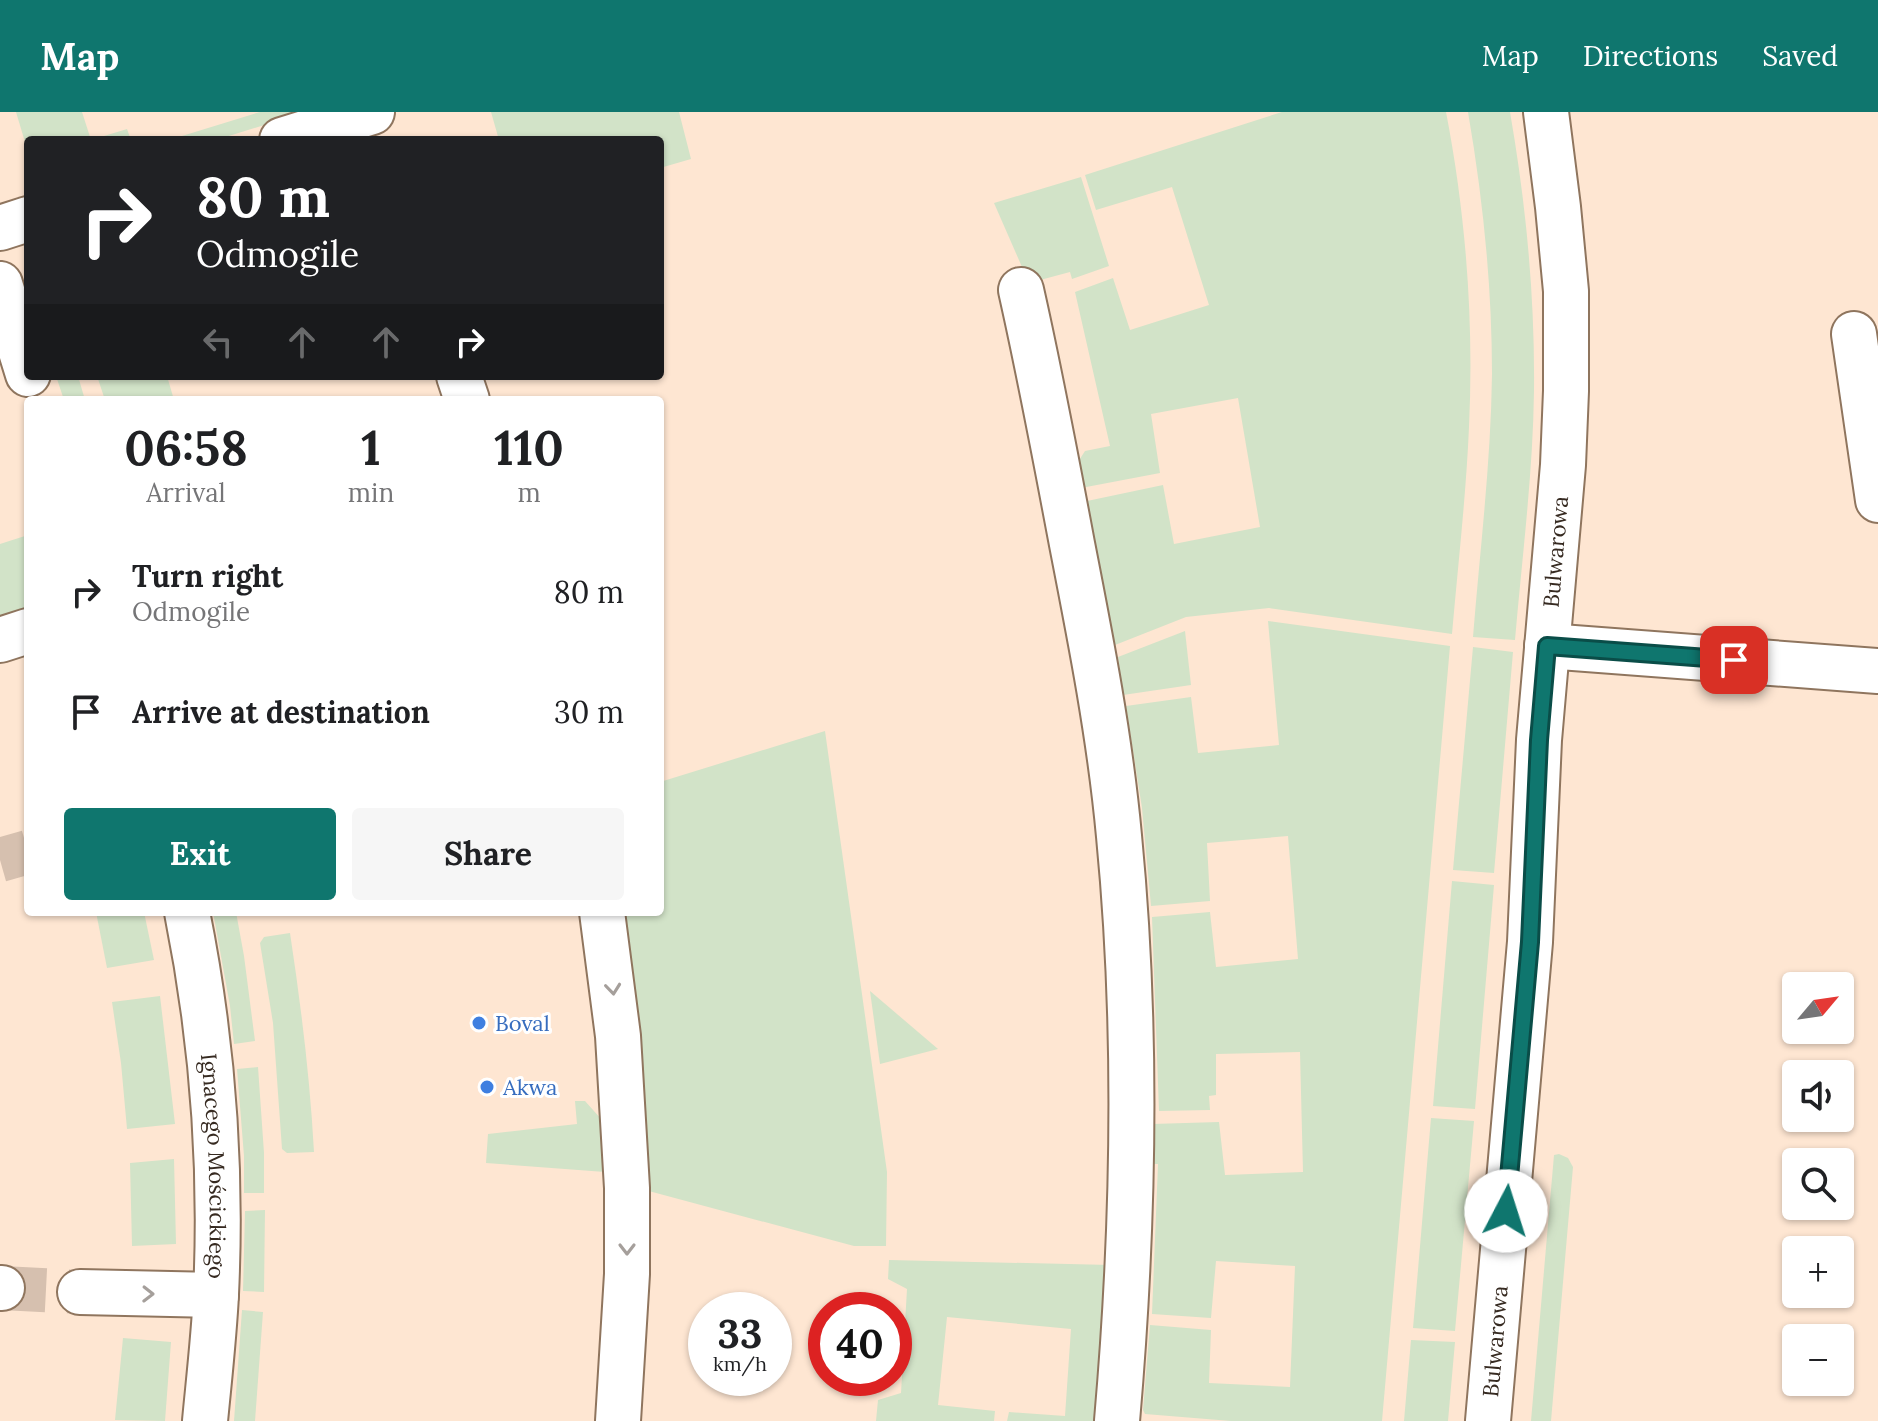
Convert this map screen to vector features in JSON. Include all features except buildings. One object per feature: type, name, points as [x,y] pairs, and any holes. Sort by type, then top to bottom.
[{"type":"street","points":[[295,136],[372,112]]},
{"type":"street","points":[[380,112],[387,136]]},
{"type":"street","name":"Bulwarowa","points":[[1488,1421],[1530,942],[1539,740],[1563,465],[1566,330],[1563,251],[1546,112]]},
{"type":"street","points":[[0,228],[24,220]]},
{"type":"street","points":[[0,284],[24,362]]},
{"type":"street","points":[[1021,290],[1091,645],[1119,837],[1131,1032],[1132,1131],[1129,1259],[1117,1421]]},
{"type":"street","points":[[1854,334],[1878,500]]},
{"type":"street","points":[[0,640],[24,632]]},
{"type":"street","points":[[1547,646],[1878,671]]},
{"type":"street","name":"Ignacego Mościckiego","points":[[188,916],[201,990],[213,1115],[217,1210],[216,1295],[205,1421]]},
{"type":"street","points":[[603,916],[618,1036],[627,1188],[627,1274],[618,1421]]},
{"type":"street","points":[[80,1292],[216,1295]]},
{"type":"green space","points":[[16,112],[82,112],[90,136],[24,136],[24,139]]},
{"type":"green space","points":[[260,112],[306,112],[229,136],[182,136]]},
{"type":"green space","points":[[491,112],[679,112],[691,159],[664,167],[664,136],[498,136]]},
{"type":"green space","points":[[1282,112],[1446,112],[1463,229],[1470,348],[1468,453],[1452,634],[1269,608],[1186,617],[1115,645],[1087,501],[1163,485],[1174,544],[1260,527],[1238,398],[1151,414],[1160,473],[1081,488],[1076,465],[1085,451],[1110,446],[1075,292],[1113,278],[1130,330],[1209,305],[1172,187],[1096,210],[1085,175]]},
{"type":"green space","points":[[1468,112],[1510,112],[1528,251],[1533,321],[1533,422],[1515,640],[1473,637],[1492,374],[1486,243]]},
{"type":"green space","points":[[127,129],[130,136],[104,136]]},
{"type":"green space","points":[[1081,177],[1109,266],[1072,279],[1070,272],[1029,283],[994,203]]},
{"type":"green space","points":[[57,380],[79,380],[84,396],[63,396]]},
{"type":"green space","points":[[98,380],[168,380],[173,396],[104,396]]},
{"type":"green space","points":[[24,536],[24,612],[0,620],[0,544]]},
{"type":"green space","points":[[1268,621],[1450,646],[1382,1421],[1231,1421],[1145,1414],[1143,1410],[1150,1325],[1211,1330],[1209,1383],[1290,1387],[1295,1266],[1216,1261],[1211,1318],[1152,1314],[1158,1164],[1152,1164],[1152,1124],[1219,1122],[1225,1175],[1303,1172],[1300,1052],[1216,1054],[1216,1095],[1209,1096],[1210,1110],[1159,1111],[1152,917],[1210,912],[1216,967],[1298,959],[1288,836],[1207,843],[1210,901],[1151,906],[1142,808],[1126,706],[1191,697],[1198,753],[1279,745]]},
{"type":"green space","points":[[1185,631],[1191,685],[1123,695],[1118,657]]},
{"type":"green space","points":[[1473,647],[1513,652],[1494,873],[1453,870]]},
{"type":"green space","points":[[825,731],[887,1172],[886,1246],[854,1246],[645,1190],[620,916],[664,916],[664,781]]},
{"type":"green space","points":[[1452,881],[1494,885],[1475,1109],[1433,1106]]},
{"type":"green space","points":[[97,916],[145,916],[154,960],[107,968]]},
{"type":"green space","points":[[214,916],[237,916],[255,1041],[234,1044]]},
{"type":"green space","points":[[290,933],[305,1042],[314,1152],[287,1153],[282,1149],[273,1023],[260,943],[264,937]]},
{"type":"green space","points":[[870,991],[938,1049],[880,1064]]},
{"type":"green space","points":[[160,996],[175,1124],[127,1129],[112,1002]]},
{"type":"green space","points":[[258,1067],[264,1193],[244,1193],[237,1069]]},
{"type":"green space","points":[[575,1101],[585,1101],[602,1120],[605,1172],[486,1163],[488,1134],[577,1124]]},
{"type":"green space","points":[[1431,1118],[1474,1121],[1455,1331],[1413,1328]]},
{"type":"green space","points":[[1554,1155],[1568,1158],[1573,1167],[1551,1421],[1531,1421]]},
{"type":"green space","points":[[174,1159],[176,1244],[132,1246],[130,1163]]},
{"type":"green space","points":[[265,1210],[264,1292],[243,1291],[245,1211]]},
{"type":"green space","points":[[889,1260],[1111,1265],[1098,1421],[1007,1421],[1009,1412],[1065,1416],[1071,1329],[947,1317],[938,1405],[995,1411],[994,1421],[876,1421],[878,1400],[891,1396],[912,1396],[912,1292],[907,1292],[907,1289],[888,1279]]},
{"type":"green space","points":[[242,1310],[263,1312],[255,1421],[234,1421]]},
{"type":"green space","points":[[123,1338],[171,1342],[165,1421],[115,1420]]},
{"type":"green space","points":[[1411,1340],[1455,1342],[1448,1421],[1404,1421]]},
{"type":"tunnel","points":[[0,860],[24,853]]},
{"type":"tunnel","points":[[2,1288],[80,1292]]},
{"type":"place","name":"Boval","points":[[479,1023]]},
{"type":"place","name":"Akwa","points":[[487,1087]]},
{"type":"route","points":[[1506,1211],[1530,942],[1539,740],[1547,646],[1734,660]]}]
